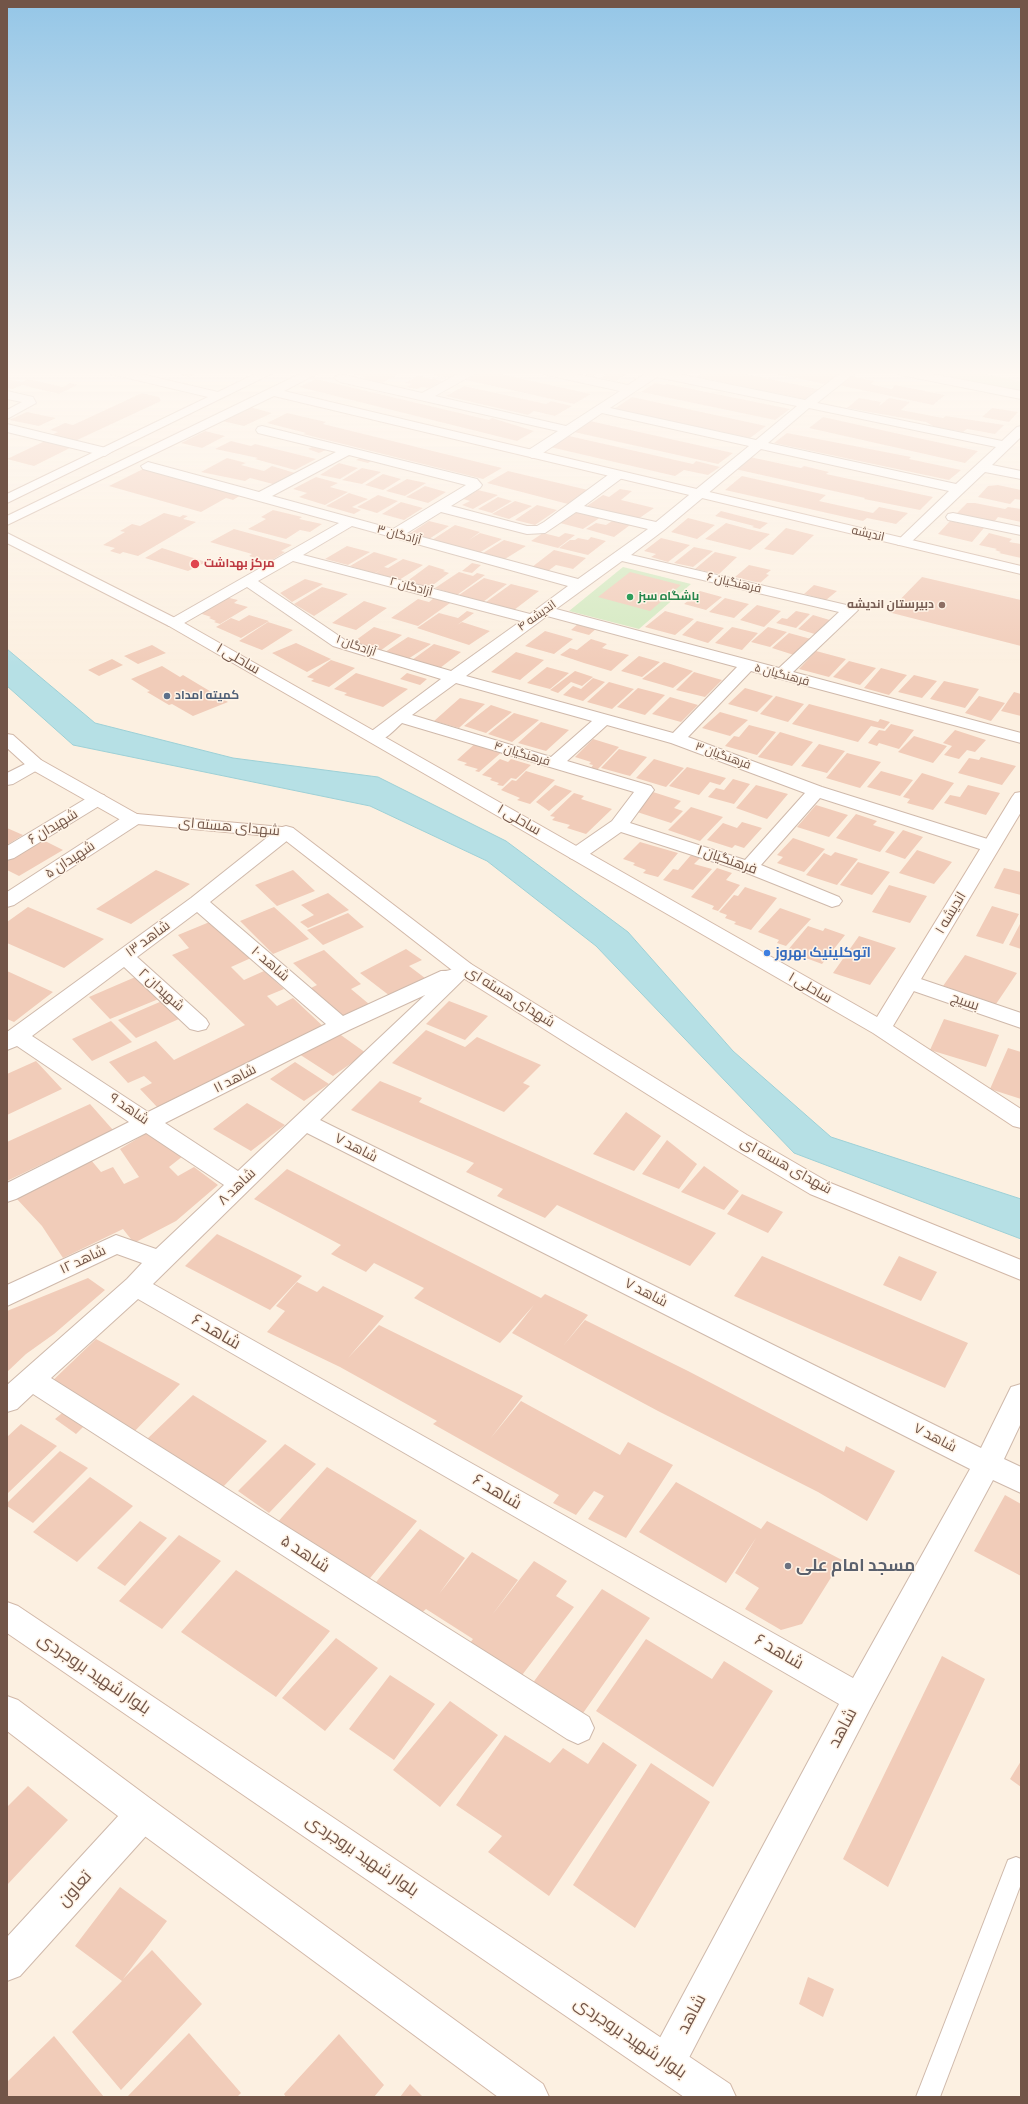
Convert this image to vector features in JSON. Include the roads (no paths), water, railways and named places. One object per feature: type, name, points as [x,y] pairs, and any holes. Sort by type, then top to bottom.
[{"type":"street","points":[[7,499],[67,470]]},
{"type":"street","points":[[7,521],[111,470]]},
{"type":"street","name":"آزادگان ۳","points":[[163,470],[580,584]]},
{"type":"street","points":[[260,497],[312,470]]},
{"type":"street","points":[[394,534],[475,485],[472,482],[423,470]]},
{"type":"street","name":"اندیشه","points":[[598,470],[1021,570]]},
{"type":"street","name":"اندیشه ۴","points":[[376,738],[399,717],[659,527],[727,470]]},
{"type":"street","points":[[876,470],[960,489]]},
{"type":"street","points":[[903,542],[979,470]]},
{"type":"street","points":[[996,470],[1021,476]]},
{"type":"street","points":[[440,507],[527,530],[540,530],[617,475]]},
{"type":"street","points":[[573,507],[659,527]]},
{"type":"street","points":[[953,517],[1021,531]]},
{"type":"street","points":[[174,623],[350,522]]},
{"type":"street","name":"ساحلی ۱","points":[[7,537],[174,623],[881,1028],[1021,1120]]},
{"type":"street","name":"آزادگان ۲","points":[[291,556],[538,615]]},
{"type":"street","name":"فرهنگیان ۶","points":[[618,556],[850,610],[781,675]]},
{"type":"street","name":"آزادگان ۱","points":[[248,580],[339,643],[453,677]]},
{"type":"street","name":"فرهنگیان ۵","points":[[538,615],[747,666],[1021,738]]},
{"type":"street","points":[[677,739],[747,666]]},
{"type":"street","name":"فرهنگیان ۳","points":[[453,677],[677,739],[816,791],[990,846]]},
{"type":"street","name":"فرهنگیان ۴","points":[[399,717],[645,790],[619,825]]},
{"type":"street","points":[[554,763],[604,719]]},
{"type":"street","name":"شهدای هسته ای","points":[[7,739],[35,764],[133,818],[286,832],[464,969],[739,1141],[819,1188],[1021,1270]]},
{"type":"street","points":[[7,780],[35,764]]},
{"type":"street","points":[[749,866],[816,791]]},
{"type":"street","name":"اندیشه ۱","points":[[881,1028],[1021,797]]},
{"type":"street","name":"شهیدان ۶","points":[[7,854],[98,799]]},
{"type":"street","name":"شهیدان ۵","points":[[7,901],[133,818]]},
{"type":"street","points":[[577,854],[619,825]]},
{"type":"street","name":"فرهنگیان ۱","points":[[619,825],[749,866],[832,902]]},
{"type":"street","name":"شاهد ۱۳","points":[[12,1039],[198,902],[286,832]]},
{"type":"street","name":"شاهد ۱۰","points":[[198,902],[342,1025]]},
{"type":"street","name":"شهیدان ۲","points":[[124,956],[198,1024]]},
{"type":"street","name":"شاهد ۱۱","points":[[7,1193],[342,1025],[464,969]]},
{"type":"street","name":"شاهد ۸","points":[[7,1400],[136,1286],[160,1260],[464,969]]},
{"type":"street","name":"بسیج","points":[[909,982],[1021,1021]]},
{"type":"street","name":"شاهد ۹","points":[[12,1039],[148,1122],[240,1184]]},
{"type":"street","name":"شاهد ۷","points":[[304,1122],[1021,1481]]},
{"type":"street","name":"شاهد ۱۲","points":[[7,1296],[116,1244],[160,1260]]},
{"type":"street","name":"شاهد ۶","points":[[136,1286],[859,1698]]},
{"type":"street","name":"شاهد ۵","points":[[31,1379],[578,1728]]},
{"type":"street","name":"شاهد","points":[[667,2062],[859,1698],[987,1464],[1021,1395]]},
{"type":"street","name":"بلوار شهید بروجردی","points":[[7,1616],[717,2097]]},
{"type":"street","points":[[7,1711],[143,1814],[530,2097]]},
{"type":"street","name":"تعاون","points":[[7,1964],[143,1814]]},
{"type":"lane","points":[[928,2097],[1016,1868]]},
{"type":"water","points":[[7,649],[95,723],[233,758],[378,777],[506,841],[628,932],[733,1051],[831,1137],[1021,1199],[1021,1239],[794,1153],[596,946],[487,861],[370,806],[73,745],[7,686]]},
{"type":"place","name":"مرکز بهداشت","points":[[195,564]]},
{"type":"place","name":"باشگاه سبز","points":[[630,597]]},
{"type":"place","name":"دبیرستان اندیشه","points":[[942,605]]},
{"type":"place","name":"کمیته امداد","points":[[167,696]]},
{"type":"place","name":"اتوکلینیک بهروز","points":[[767,953]]},
{"type":"place","name":"مسجد امام علی","points":[[788,1566]]}]
